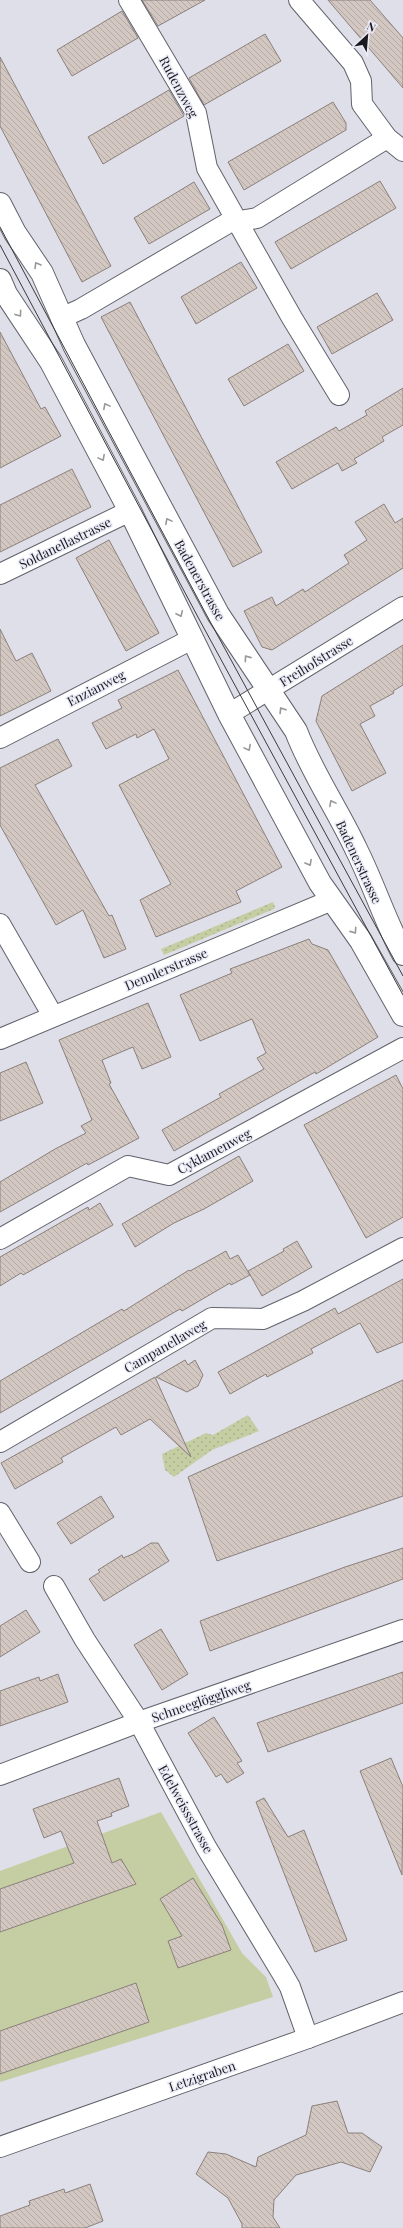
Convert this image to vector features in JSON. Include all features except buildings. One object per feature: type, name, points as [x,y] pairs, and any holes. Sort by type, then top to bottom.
[{"type":"street","name":"Rudenzweg","points":[[130,0],[196,113],[207,168],[238,220],[292,318],[339,394]]},
{"type":"street","points":[[299,0],[352,63],[361,81],[362,104],[387,138],[403,150]]},
{"type":"street","points":[[61,318],[87,305],[228,223],[238,220],[257,218],[387,138]]},
{"type":"street","name":"Badenerstrasse","points":[[0,204],[15,233],[42,273],[61,318],[114,421],[218,614],[296,731],[303,749],[357,850],[382,911],[403,954]]},
{"type":"street","points":[[0,280],[6,294],[51,362],[130,511],[229,714],[320,883],[361,941],[403,1016]]},
{"type":"street","name":"Soldanellastrasse","points":[[0,574],[130,511]]},
{"type":"street","name":"Freihofstrasse","points":[[229,714],[403,607]]},
{"type":"street","name":"Enzianweg","points":[[0,738],[192,639]]},
{"type":"street","name":"Dennlerstrasse","points":[[0,1039],[332,900]]},
{"type":"street","points":[[0,924],[53,1016]]},
{"type":"street","name":"Cyklamenweg","points":[[0,1239],[128,1166],[169,1175],[403,1048]]},
{"type":"street","name":"Campanellaweg","points":[[0,1442],[212,1318],[263,1319],[304,1301],[403,1248]]},
{"type":"street","points":[[0,1513],[30,1562]]},
{"type":"street","name":"Edelweissstrasse","points":[[54,1586],[85,1640],[139,1722],[206,1847],[290,1987],[308,2038]]},
{"type":"street","name":"Schneeglöggliweg","points":[[0,1775],[139,1722],[403,1630]]},
{"type":"street","name":"Letzigraben","points":[[0,2147],[308,2038],[403,2002]]},
{"type":"green space","points":[[273,902],[275,907],[274,909],[164,955],[161,949]]},
{"type":"green space","points":[[248,1415],[259,1431],[212,1450],[174,1477],[165,1470],[162,1454],[206,1433],[213,1435]]},
{"type":"green space","points":[[161,1812],[242,1953],[266,1977],[273,1997],[0,2082],[0,1871]]},
{"type":"tram line","points":[[0,227],[206,614],[403,976]]},
{"type":"tram line","points":[[0,245],[199,619],[403,995]]}]
